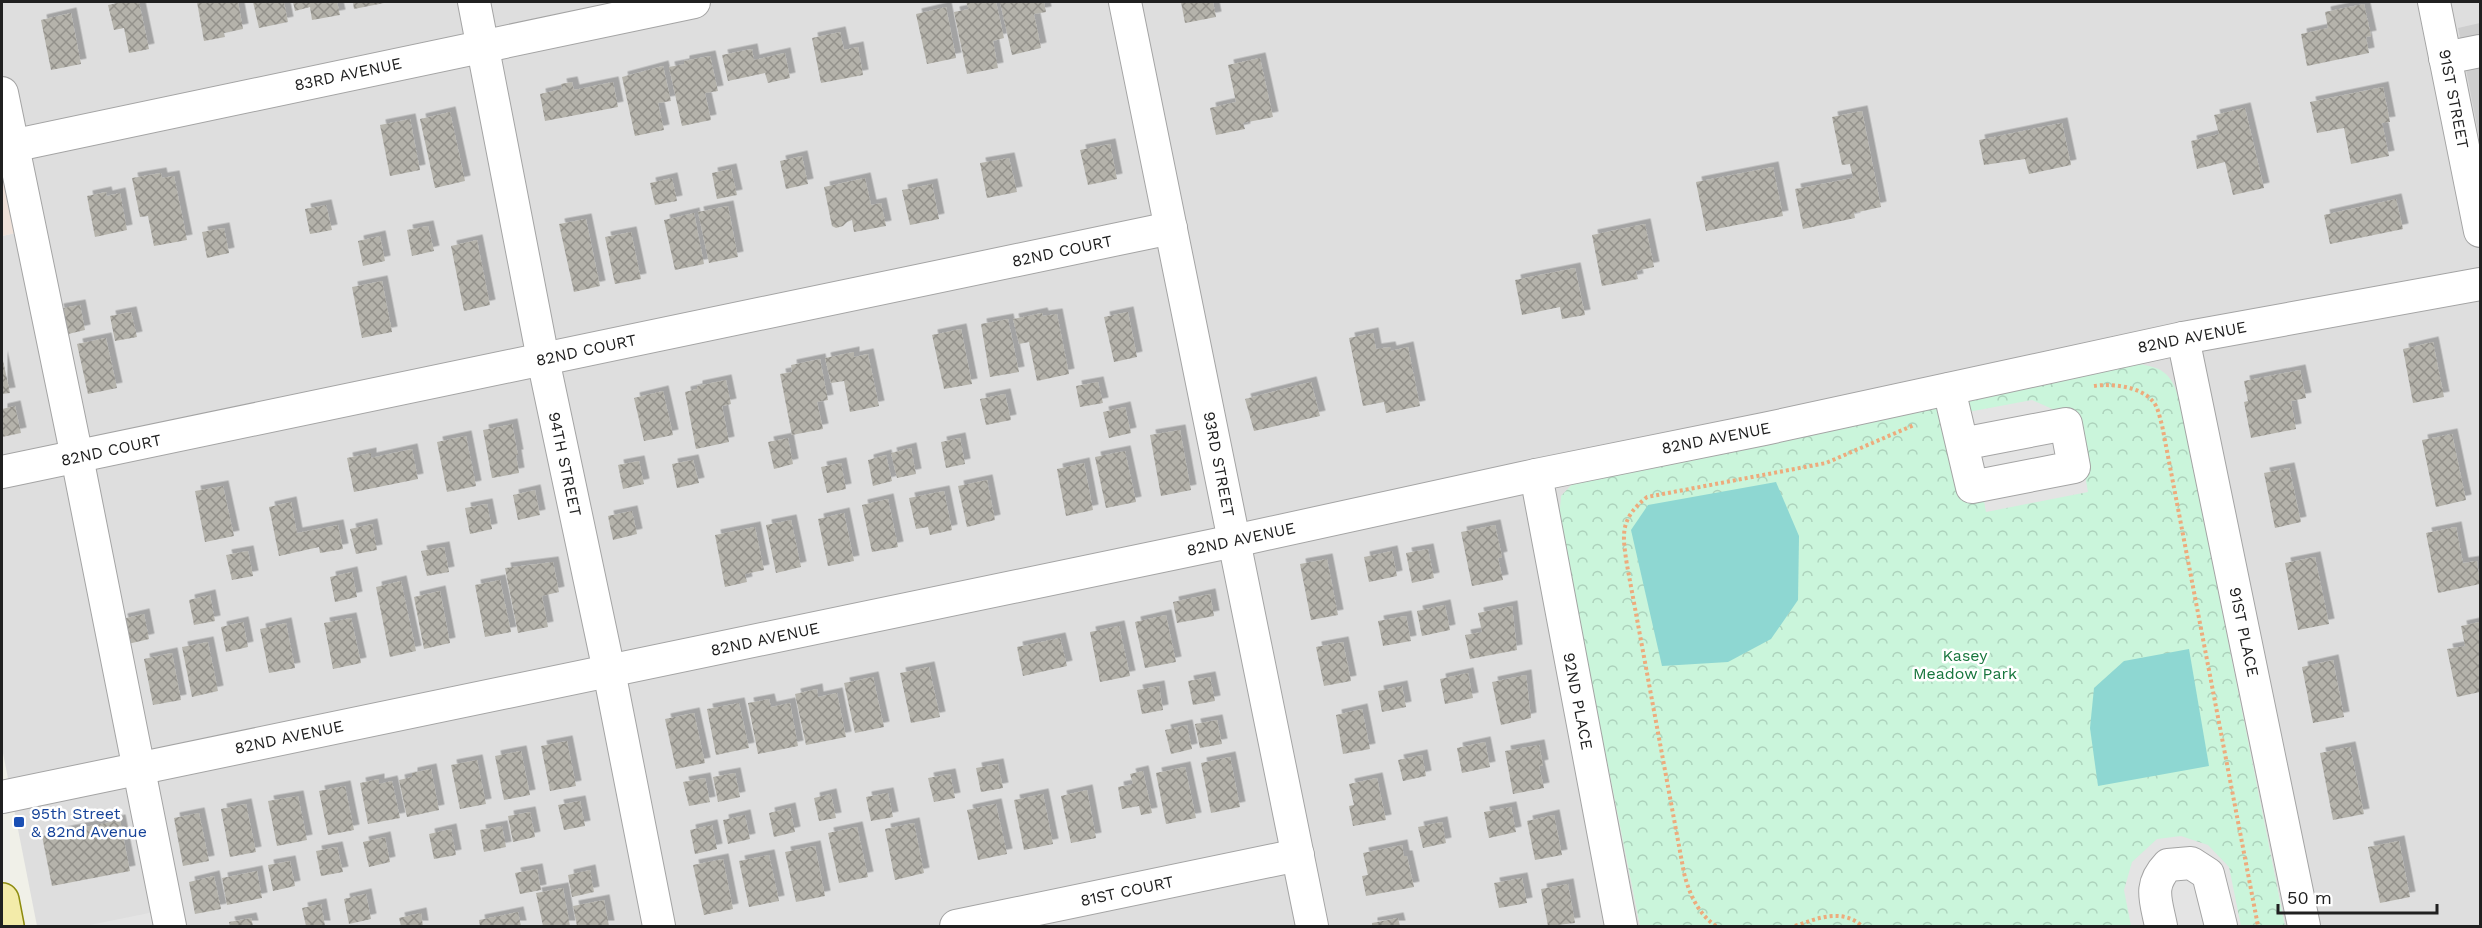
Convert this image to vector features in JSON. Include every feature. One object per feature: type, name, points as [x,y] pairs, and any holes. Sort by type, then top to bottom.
[{"type":"main road","points":[[2,900],[7,927]]},
{"type":"street","name":"94TH STREET","points":[[474,2],[543,359],[609,670],[659,927]]},
{"type":"street","name":"83RD AVENUE","points":[[7,147],[694,2]]},
{"type":"street","name":"93RD STREET","points":[[1125,2],[1312,927]]},
{"type":"street","name":"91ST STREET","points":[[2434,2],[2481,231]]},
{"type":"street","points":[[2445,58],[2481,51]]},
{"type":"street","points":[[2,93],[7,147],[77,457],[170,927]]},
{"type":"street","name":"82ND COURT","points":[[2,472],[1171,228]]},
{"type":"street","name":"82ND AVENUE","points":[[2,797],[1234,541],[2183,338],[2481,284]]},
{"type":"street","name":"91ST PLACE","points":[[2183,338],[2304,927]]},
{"type":"street","points":[[1949,389],[1962,444]]},
{"type":"street","name":"92ND PLACE","points":[[1536,475],[1621,927]]},
{"type":"street","name":"81ST COURT","points":[[956,927],[1298,855]]},
{"type":"street","points":[[2161,927],[2154,891],[2158,876],[2168,865],[2191,863],[2208,874],[2221,927]]},
{"type":"path","points":[[2087,387],[2106,384],[2142,392],[2156,405],[2162,425],[2258,927]]},
{"type":"path","points":[[1716,927],[1708,921],[1695,903],[1684,873],[1627,565],[1622,534],[1625,525],[1631,513],[1647,497],[1826,463],[1917,424]]},
{"type":"path","points":[[1796,927],[1828,915],[1841,916],[1857,922],[1862,927]]},
{"type":"shaded area","points":[[2,2],[2480,2],[2480,926],[2285,926],[2182,410],[1575,481],[1562,495],[1559,521],[1640,926],[37,926],[2,748],[2,236],[29,230],[2,92]]},
{"type":"shaded area","points":[[2480,23],[2480,142],[2458,28]]},
{"type":"shaded area","points":[[2,92],[29,230],[2,236]]},
{"type":"shaded area","points":[[2032,400],[2075,419],[2088,492],[1986,512],[1968,412]]},
{"type":"shaded area","points":[[1776,482],[1799,536],[1798,600],[1771,639],[1728,662],[1662,666],[1631,530],[1648,505]]},
{"type":"shaded area","points":[[2189,649],[2209,766],[2098,786],[2090,728],[2094,688],[2124,661]]},
{"type":"shaded area","points":[[2181,836],[2208,845],[2229,867],[2241,926],[2131,926],[2124,890],[2132,862],[2157,839]]},
{"type":"shaded area","points":[[154,912],[157,926],[85,926]]},
{"type":"green space","name":"Kasey Meadow Park","points":[[2138,364],[2158,369],[2169,378],[2182,410],[2285,926],[1640,926],[1559,521],[1561,496],[1575,481],[2100,369]]},
{"type":"building","points":[[139,2],[149,49],[129,53],[124,28],[114,30],[108,5]]},
{"type":"building","points":[[197,2],[238,2],[243,29],[224,33],[225,37],[204,41]]},
{"type":"building","points":[[253,2],[284,2],[288,22],[259,28]]},
{"type":"building","points":[[293,2],[337,2],[340,15],[312,20],[310,7],[295,11]]},
{"type":"building","points":[[353,2],[383,2],[384,3],[354,9]]},
{"type":"building","points":[[966,2],[996,2],[1004,38],[993,41],[998,68],[967,74],[954,12],[969,9]]},
{"type":"building","points":[[1000,2],[1044,2],[1046,12],[1034,14],[1041,48],[1012,55]]},
{"type":"building","points":[[1181,2],[1213,2],[1216,17],[1185,23]]},
{"type":"building","points":[[2364,4],[2371,36],[2366,37],[2369,53],[2307,66],[2301,34],[2328,28],[2325,12]]},
{"type":"building","points":[[946,7],[956,58],[927,64],[916,14]]},
{"type":"building","points":[[71,13],[81,64],[51,70],[41,20]]},
{"type":"building","points":[[840,32],[844,50],[858,47],[863,75],[821,83],[812,38]]},
{"type":"building","points":[[752,49],[754,60],[785,53],[790,78],[768,83],[765,73],[728,81],[722,55]]},
{"type":"building","points":[[710,56],[718,91],[705,93],[711,120],[682,126],[669,67],[684,64],[684,61]]},
{"type":"building","points":[[1260,58],[1273,117],[1243,123],[1245,129],[1216,135],[1210,108],[1236,102],[1228,65]]},
{"type":"building","points":[[663,66],[671,101],[658,103],[664,130],[635,136],[622,77]]},
{"type":"building","points":[[572,82],[574,90],[613,82],[618,107],[545,121],[540,94],[562,89],[561,84]]},
{"type":"building","points":[[2383,87],[2390,122],[2382,123],[2389,156],[2351,164],[2344,128],[2317,133],[2310,102]]},
{"type":"building","points":[[2245,108],[2264,188],[2233,195],[2225,162],[2197,169],[2191,141],[2219,134],[2214,115]]},
{"type":"building","points":[[1862,111],[1881,207],[1854,213],[1855,218],[1803,229],[1795,189],[1853,178],[1850,164],[1842,165],[1832,117]]},
{"type":"building","points":[[450,112],[465,181],[435,188],[420,119]]},
{"type":"building","points":[[410,119],[420,170],[390,176],[380,125]]},
{"type":"building","points":[[2062,123],[2071,165],[2029,174],[2025,159],[1984,165],[1979,140]]},
{"type":"building","points":[[1110,144],[1117,179],[1088,185],[1080,150]]},
{"type":"building","points":[[802,156],[808,184],[786,189],[780,161]]},
{"type":"building","points":[[1009,158],[1017,192],[987,198],[980,163]]},
{"type":"building","points":[[1773,167],[1783,216],[1706,231],[1696,182]]},
{"type":"building","points":[[731,169],[737,195],[717,199],[712,173]]},
{"type":"building","points":[[161,173],[162,178],[174,176],[187,240],[154,246],[148,216],[140,217],[132,178]]},
{"type":"building","points":[[672,178],[677,201],[655,205],[650,183]]},
{"type":"building","points":[[865,178],[871,205],[881,203],[886,226],[854,232],[852,220],[843,226],[836,228],[832,226],[824,187]]},
{"type":"building","points":[[932,184],[939,219],[910,225],[902,190]]},
{"type":"building","points":[[106,192],[107,196],[120,193],[127,230],[95,237],[87,196]]},
{"type":"building","points":[[2396,199],[2403,229],[2330,244],[2324,215]]},
{"type":"building","points":[[326,205],[332,230],[310,234],[305,209]]},
{"type":"building","points":[[728,206],[738,257],[709,263],[698,212]]},
{"type":"building","points":[[694,213],[704,264],[675,270],[664,220]]},
{"type":"building","points":[[586,219],[600,286],[574,292],[559,224]]},
{"type":"building","points":[[1645,224],[1654,267],[1636,271],[1638,279],[1602,286],[1592,235]]},
{"type":"building","points":[[428,226],[434,251],[412,256],[407,230]]},
{"type":"building","points":[[224,228],[229,253],[207,258],[202,232]]},
{"type":"building","points":[[631,232],[641,279],[615,284],[605,237]]},
{"type":"building","points":[[380,236],[385,261],[363,266],[358,241]]},
{"type":"building","points":[[477,240],[490,305],[464,311],[451,246]]},
{"type":"building","points":[[1575,268],[1585,315],[1562,319],[1560,307],[1522,315],[1515,280]]},
{"type":"building","points":[[382,281],[392,332],[362,338],[352,287]]},
{"type":"building","points":[[80,305],[85,330],[64,335],[58,309]]},
{"type":"building","points":[[131,312],[137,337],[115,341],[110,316]]},
{"type":"building","points":[[1128,312],[1137,357],[1114,362],[1104,317]]},
{"type":"building","points":[[1042,313],[1043,316],[1057,314],[1069,374],[1037,381],[1029,342],[1019,344],[1013,319]]},
{"type":"building","points":[[1008,319],[1019,372],[990,377],[981,324]]},
{"type":"building","points":[[961,329],[972,384],[944,389],[932,335]]},
{"type":"building","points":[[1373,333],[1376,349],[1390,347],[1391,351],[1408,347],[1420,406],[1386,413],[1384,402],[1363,406],[1349,338]]},
{"type":"building","points":[[106,338],[117,388],[88,394],[77,344]]},
{"type":"building","points":[[2433,342],[2444,397],[2413,403],[2403,349]]},
{"type":"building","points":[[854,352],[854,357],[868,354],[879,406],[850,412],[844,381],[831,383],[825,358]]},
{"type":"building","points":[[2,356],[10,393],[2,394]]},
{"type":"building","points":[[820,359],[828,400],[817,402],[823,429],[792,435],[780,374],[792,372],[791,365]]},
{"type":"building","points":[[2300,370],[2306,398],[2291,401],[2296,429],[2251,438],[2244,402],[2248,401],[2244,381]]},
{"type":"building","points":[[726,380],[731,404],[722,406],[729,442],[696,449],[685,392],[697,389],[697,386]]},
{"type":"building","points":[[1098,382],[1103,403],[1080,407],[1076,386]]},
{"type":"building","points":[[1311,382],[1320,416],[1254,431],[1245,399]]},
{"type":"building","points":[[663,391],[673,435],[644,441],[634,398]]},
{"type":"building","points":[[1005,394],[1011,420],[986,425],[980,399]]},
{"type":"building","points":[[15,406],[21,433],[2,437],[2,409]]},
{"type":"building","points":[[1125,407],[1131,433],[1109,438],[1103,412]]},
{"type":"building","points":[[512,424],[519,473],[492,478],[483,430]]},
{"type":"building","points":[[1180,430],[1191,490],[1161,496],[1150,435]]},
{"type":"building","points":[[2452,434],[2466,500],[2436,507],[2422,440]]},
{"type":"building","points":[[466,436],[476,486],[447,492],[437,442]]},
{"type":"building","points":[[788,438],[793,464],[774,469],[768,442]]},
{"type":"building","points":[[960,438],[965,464],[946,468],[941,442]]},
{"type":"building","points":[[911,448],[916,474],[897,478],[891,453]]},
{"type":"building","points":[[412,449],[418,479],[354,492],[347,458],[371,453],[371,458]]},
{"type":"building","points":[[1125,451],[1136,502],[1106,508],[1095,457]]},
{"type":"building","points":[[886,455],[892,481],[873,486],[868,460]]},
{"type":"building","points":[[693,460],[699,483],[677,488],[672,464]]},
{"type":"building","points":[[639,461],[644,484],[623,489],[618,465]]},
{"type":"building","points":[[841,463],[846,489],[827,493],[821,467]]},
{"type":"building","points":[[1084,463],[1093,510],[1066,516],[1057,469]]},
{"type":"building","points":[[2289,468],[2301,522],[2275,528],[2264,473]]},
{"type":"building","points":[[987,480],[995,520],[967,527],[958,486]]},
{"type":"building","points":[[223,486],[234,536],[205,542],[195,491]]},
{"type":"building","points":[[535,490],[540,515],[518,520],[513,495]]},
{"type":"building","points":[[944,491],[952,530],[930,535],[928,527],[916,529],[909,498]]},
{"type":"building","points":[[888,499],[898,547],[872,552],[862,505]]},
{"type":"building","points":[[291,502],[297,533],[338,525],[343,549],[320,553],[319,547],[279,556],[269,507]]},
{"type":"building","points":[[487,504],[492,529],[470,534],[465,508]]},
{"type":"building","points":[[632,511],[637,534],[613,540],[608,516]]},
{"type":"building","points":[[844,513],[854,561],[828,566],[818,519]]},
{"type":"building","points":[[791,520],[801,567],[776,573],[766,525]]},
{"type":"building","points":[[372,524],[377,550],[356,554],[350,529]]},
{"type":"building","points":[[1495,525],[1502,557],[1498,558],[1503,580],[1472,586],[1461,532]]},
{"type":"building","points":[[755,527],[764,570],[745,574],[747,582],[725,587],[715,535]]},
{"type":"building","points":[[2456,527],[2463,563],[2477,561],[2480,584],[2438,593],[2426,533]]},
{"type":"building","points":[[444,547],[449,572],[427,576],[421,551]]},
{"type":"building","points":[[1428,549],[1434,578],[1412,583],[1406,553]]},
{"type":"building","points":[[248,551],[253,576],[232,580],[226,555]]},
{"type":"building","points":[[1392,551],[1397,576],[1369,582],[1364,557]]},
{"type":"building","points":[[2315,557],[2329,624],[2298,630],[2285,563]]},
{"type":"building","points":[[1327,559],[1338,615],[1311,620],[1300,564]]},
{"type":"building","points":[[553,562],[559,592],[542,596],[548,627],[518,633],[505,568]]},
{"type":"building","points":[[352,572],[357,597],[335,602],[330,577]]},
{"type":"building","points":[[500,580],[511,632],[485,637],[475,585]]},
{"type":"building","points":[[401,581],[416,651],[390,657],[376,587]]},
{"type":"building","points":[[440,591],[450,643],[424,649],[414,597]]},
{"type":"building","points":[[1210,594],[1214,616],[1177,623],[1173,602]]},
{"type":"building","points":[[210,595],[215,621],[194,625],[189,600]]},
{"type":"building","points":[[1445,605],[1450,630],[1422,636],[1417,611]]},
{"type":"building","points":[[1512,606],[1517,650],[1470,659],[1465,635],[1482,632],[1478,613]]},
{"type":"building","points":[[144,614],[149,639],[128,644],[122,619]]},
{"type":"building","points":[[1166,615],[1176,662],[1145,668],[1135,622]]},
{"type":"building","points":[[1406,616],[1411,641],[1383,646],[1378,621]]},
{"type":"building","points":[[351,618],[361,663],[333,669],[324,623]]},
{"type":"building","points":[[243,622],[248,647],[226,652],[221,627]]},
{"type":"building","points":[[2480,622],[2480,692],[2457,697],[2447,649],[2465,646],[2461,626]]},
{"type":"building","points":[[286,623],[295,668],[269,673],[260,629]]},
{"type":"building","points":[[1119,626],[1130,676],[1100,682],[1090,632]]},
{"type":"building","points":[[1060,638],[1067,666],[1023,676],[1017,647]]},
{"type":"building","points":[[208,642],[218,691],[192,697],[182,647]]},
{"type":"building","points":[[1343,642],[1351,681],[1324,686],[1316,647]]},
{"type":"building","points":[[172,653],[181,700],[153,705],[144,659]]},
{"type":"building","points":[[2333,660],[2344,717],[2313,723],[2302,667]]},
{"type":"building","points":[[929,667],[940,717],[911,723],[900,673]]},
{"type":"building","points":[[1468,673],[1473,698],[1445,704],[1440,679]]},
{"type":"building","points":[[1526,675],[1531,718],[1501,725],[1492,682]]},
{"type":"building","points":[[873,677],[884,727],[855,733],[844,683]]},
{"type":"building","points":[[1210,677],[1215,701],[1193,705],[1188,681]]},
{"type":"building","points":[[1159,686],[1163,710],[1142,714],[1137,690]]},
{"type":"building","points":[[1402,686],[1406,707],[1382,712],[1378,691]]},
{"type":"building","points":[[817,689],[818,697],[837,693],[846,737],[806,745],[795,694]]},
{"type":"building","points":[[769,699],[771,707],[790,703],[798,746],[758,754],[748,703]]},
{"type":"building","points":[[739,703],[749,748],[716,755],[707,709]]},
{"type":"building","points":[[1362,709],[1370,749],[1343,754],[1336,715]]},
{"type":"building","points":[[694,713],[705,763],[676,769],[665,719]]},
{"type":"building","points":[[1217,720],[1222,744],[1200,748],[1195,724]]},
{"type":"building","points":[[1187,725],[1192,749],[1171,754],[1165,730]]},
{"type":"building","points":[[567,741],[576,786],[550,791],[541,746]]},
{"type":"building","points":[[1485,742],[1490,767],[1462,773],[1457,748]]},
{"type":"building","points":[[1539,745],[1543,765],[1539,766],[1544,788],[1513,794],[1505,751]]},
{"type":"building","points":[[2350,747],[2364,814],[2333,820],[2320,753]]},
{"type":"building","points":[[521,751],[530,795],[504,800],[495,756]]},
{"type":"building","points":[[1422,755],[1426,776],[1403,781],[1398,760]]},
{"type":"building","points":[[1230,757],[1240,807],[1211,813],[1201,763]]},
{"type":"building","points":[[477,760],[486,804],[460,809],[451,765]]},
{"type":"building","points":[[998,764],[1003,788],[981,792],[976,768]]},
{"type":"building","points":[[1185,767],[1196,818],[1166,824],[1156,773]]},
{"type":"building","points":[[431,769],[439,810],[407,817],[399,780],[412,777],[412,773]]},
{"type":"building","points":[[1143,771],[1152,813],[1141,815],[1139,806],[1122,809],[1118,787],[1133,784],[1130,774]]},
{"type":"building","points":[[735,773],[740,797],[718,802],[713,777]]},
{"type":"building","points":[[950,774],[955,798],[934,802],[928,778]]},
{"type":"building","points":[[705,778],[710,802],[689,806],[683,782]]},
{"type":"building","points":[[1377,778],[1386,820],[1353,826],[1349,806],[1354,805],[1349,784]]},
{"type":"building","points":[[379,779],[379,784],[392,781],[400,818],[368,824],[360,783]]},
{"type":"building","points":[[345,786],[354,830],[328,835],[319,791]]},
{"type":"building","points":[[1087,790],[1096,838],[1071,843],[1061,796]]},
{"type":"building","points":[[888,793],[893,817],[871,821],[866,797]]},
{"type":"building","points":[[831,794],[836,818],[819,821],[814,798]]},
{"type":"building","points":[[1043,794],[1053,844],[1024,850],[1014,800]]},
{"type":"building","points":[[298,796],[307,840],[277,846],[268,801]]},
{"type":"building","points":[[580,801],[585,826],[564,830],[558,805]]},
{"type":"building","points":[[246,804],[256,852],[230,857],[221,809]]},
{"type":"building","points":[[996,804],[1007,854],[978,860],[967,810]]},
{"type":"building","points":[[1511,807],[1516,832],[1489,838],[1484,812]]},
{"type":"building","points":[[790,808],[795,832],[774,837],[769,813]]},
{"type":"building","points":[[530,812],[535,837],[513,842],[508,816]]},
{"type":"building","points":[[199,813],[209,861],[183,866],[174,818]]},
{"type":"building","points":[[745,815],[750,839],[728,844],[723,820]]},
{"type":"building","points":[[1554,815],[1562,855],[1535,860],[1527,821]]},
{"type":"building","points":[[120,820],[130,871],[52,886],[42,836]]},
{"type":"building","points":[[1442,822],[1446,843],[1423,848],[1418,827]]},
{"type":"building","points":[[914,823],[924,873],[895,880],[885,829]]},
{"type":"building","points":[[712,825],[717,849],[695,854],[690,830]]},
{"type":"building","points":[[502,826],[506,847],[484,852],[480,830]]},
{"type":"building","points":[[857,827],[868,877],[839,883],[828,833]]},
{"type":"building","points":[[451,829],[456,855],[434,859],[429,834]]},
{"type":"building","points":[[385,837],[390,862],[369,867],[363,842]]},
{"type":"building","points":[[2399,841],[2410,897],[2380,903],[2368,847]]},
{"type":"building","points":[[1402,845],[1414,887],[1366,896],[1362,876],[1368,875],[1363,853]]},
{"type":"building","points":[[815,846],[825,896],[796,902],[785,852]]},
{"type":"building","points":[[337,847],[343,872],[321,876],[316,851]]},
{"type":"building","points":[[769,855],[779,901],[749,907],[739,861]]},
{"type":"building","points":[[723,859],[733,909],[704,915],[693,865]]},
{"type":"building","points":[[290,861],[295,886],[273,891],[268,865]]},
{"type":"building","points":[[537,869],[541,890],[520,894],[515,873]]},
{"type":"building","points":[[590,870],[594,892],[572,897],[568,875]]},
{"type":"building","points":[[257,871],[262,898],[227,905],[222,878]]},
{"type":"building","points":[[214,876],[221,909],[195,914],[189,882]]},
{"type":"building","points":[[1522,878],[1527,903],[1499,908],[1494,883]]},
{"type":"building","points":[[1568,884],[1575,923],[1548,926],[1541,889]]},
{"type":"building","points":[[563,888],[570,926],[543,926],[536,893]]},
{"type":"building","points":[[366,894],[371,919],[349,924],[344,899]]},
{"type":"building","points":[[604,900],[609,926],[577,926],[573,906]]},
{"type":"building","points":[[321,904],[325,926],[306,926],[302,908]]},
{"type":"building","points":[[518,912],[521,926],[480,926],[479,920]]},
{"type":"building","points":[[421,913],[423,926],[401,926],[399,918]]},
{"type":"building","points":[[251,918],[253,926],[230,926],[229,922]]},
{"type":"building","points":[[1398,918],[1400,926],[1372,926],[1372,923]]},
{"type":"place","name":"95th Street & 82nd Avenue","points":[[19,822]]}]
